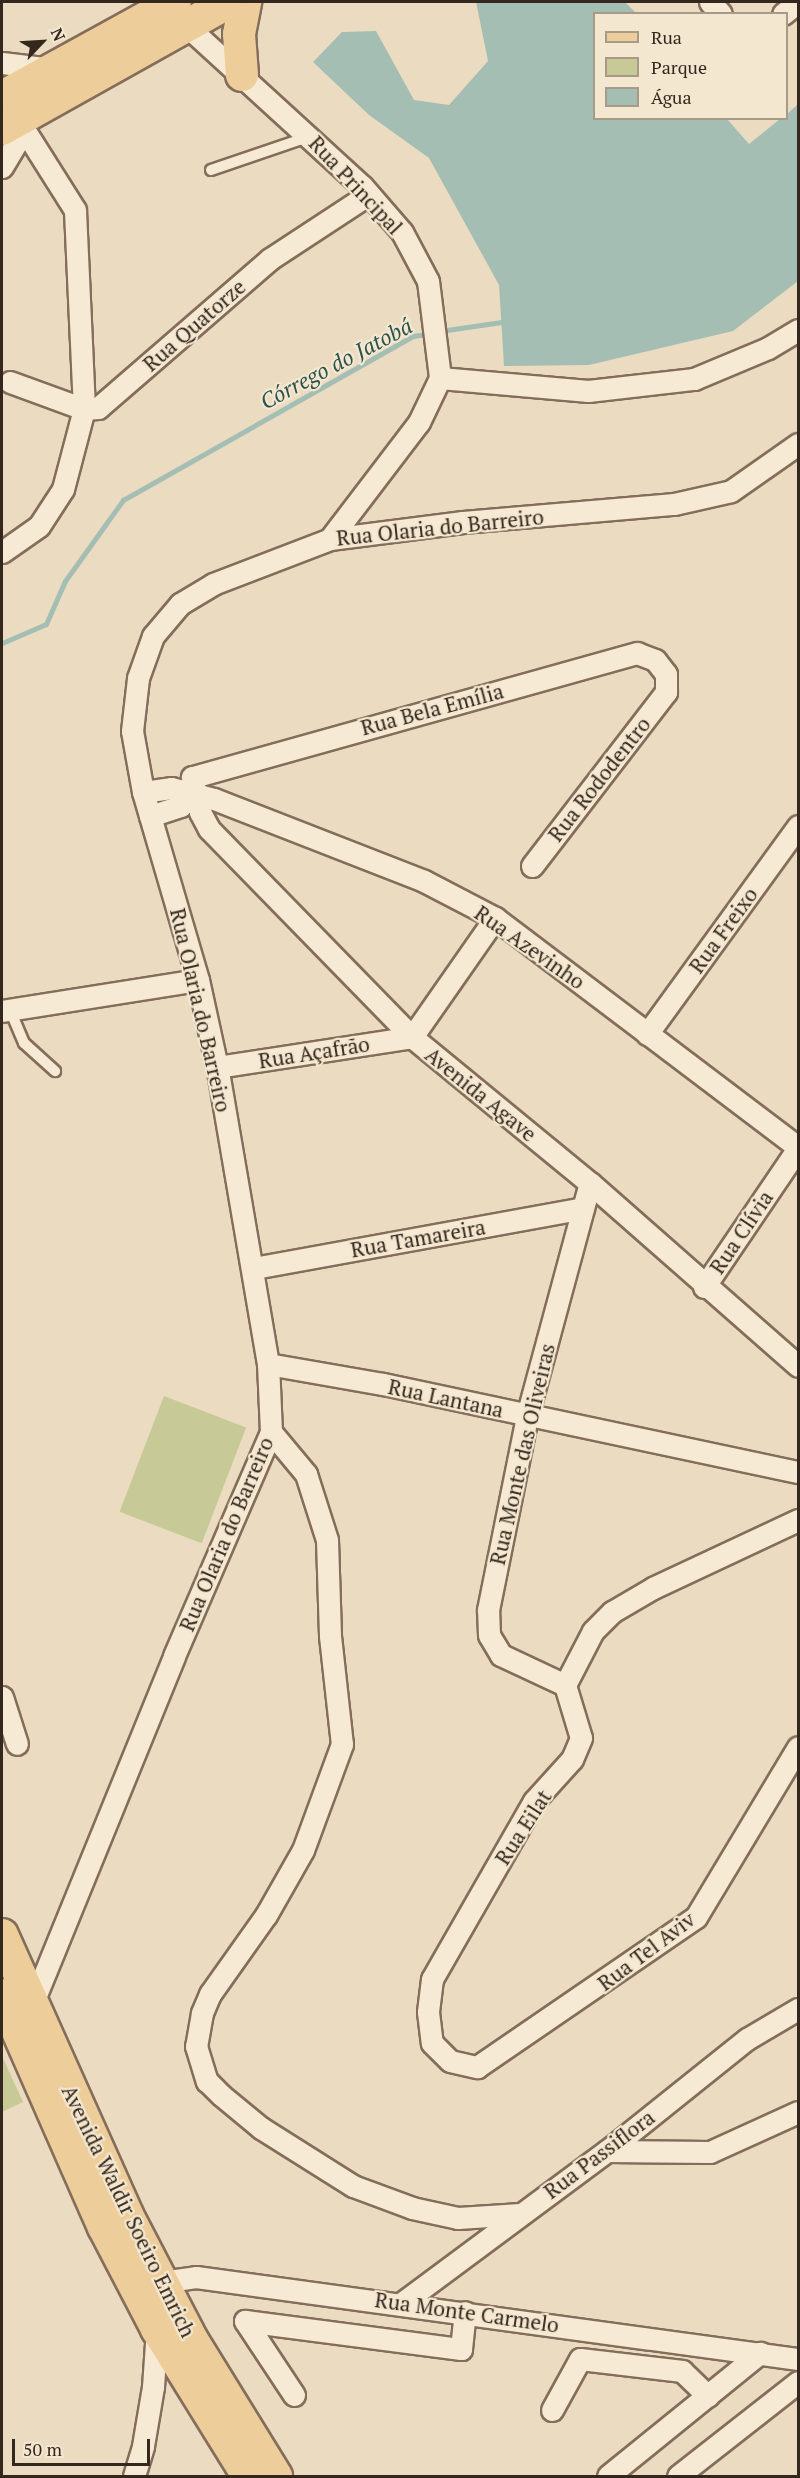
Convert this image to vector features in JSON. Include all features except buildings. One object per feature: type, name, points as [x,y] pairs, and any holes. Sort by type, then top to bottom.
[{"type":"main road","points":[[11,119],[52,69],[171,9],[229,2]]},
{"type":"main road","points":[[242,75],[239,34],[245,2]]},
{"type":"main road","points":[[11,119],[171,9]]},
{"type":"main road","name":"Avenida Waldir Soeiro Emrich","points":[[2,1935],[16,2009],[150,2288],[192,2340],[276,2476]]},
{"type":"main road","name":"Avenida Waldir Soeiro Emrich","points":[[150,2288],[157,2329],[248,2476]]},
{"type":"street","points":[[786,12],[798,2]]},
{"type":"street","name":"Rua Principal","points":[[171,9],[311,136],[369,194],[402,232],[428,287],[439,369]]},
{"type":"street","points":[[2,63],[52,69]]},
{"type":"street","points":[[2,167],[11,119]]},
{"type":"street","points":[[2,552],[39,526],[63,489],[84,409],[75,210],[11,119]]},
{"type":"street","name":"Rua Quatorze","points":[[84,409],[98,408],[270,259],[369,194]]},
{"type":"street","points":[[330,539],[419,422],[439,369],[588,391],[694,379],[768,348],[798,330]]},
{"type":"street","points":[[10,382],[84,409]]},
{"type":"street","name":"Rua Olaria do Barreiro","points":[[16,2009],[174,1656],[271,1432],[268,1364],[254,1268],[217,1067],[198,980],[143,792],[132,731],[138,678],[153,636],[180,604],[213,584],[330,539],[463,522],[674,504],[730,491],[798,444]]},
{"type":"street","name":"Rua Bela Emília","points":[[195,794],[192,777],[206,771],[637,653],[655,660],[666,674],[666,692]]},
{"type":"street","name":"Rua Rododentro","points":[[532,866],[666,692]]},
{"type":"street","name":"Rua Azevinho","points":[[143,792],[171,788],[195,794],[424,881],[495,918],[798,1148]]},
{"type":"street","points":[[150,816],[180,806],[195,794]]},
{"type":"street","name":"Avenida Agave","points":[[195,794],[209,830],[412,1037],[590,1183],[704,1287],[798,1366]]},
{"type":"street","name":"Rua Freixo","points":[[647,1034],[798,826]]},
{"type":"street","points":[[412,1037],[495,918]]},
{"type":"street","points":[[6,1010],[198,980]]},
{"type":"street","name":"Rua Açafrão","points":[[217,1067],[412,1037]]},
{"type":"street","name":"Rua Clívia","points":[[704,1287],[798,1148]]},
{"type":"street","name":"Rua Monte das Oliveiras","points":[[566,1685],[501,1655],[489,1635],[488,1610],[527,1416],[590,1183]]},
{"type":"street","name":"Rua Tamareira","points":[[254,1268],[583,1208]]},
{"type":"street","name":"Rua Lantana","points":[[268,1364],[383,1384],[798,1472]]},
{"type":"street","points":[[271,1432],[306,1474],[327,1540],[330,1636],[342,1744],[303,1850],[266,1915],[206,2004],[196,2046],[207,2081],[261,2128],[353,2186],[412,2208],[458,2217],[520,2214]]},
{"type":"street","points":[[566,1685],[593,1631],[612,1612],[653,1588],[798,1520]]},
{"type":"street","name":"Rua Eilat","points":[[432,2043],[428,2012],[432,1979],[534,1801],[572,1759],[581,1738],[566,1685]]},
{"type":"street","points":[[2,1697],[17,1744]]},
{"type":"street","name":"Rua Tel Aviv","points":[[432,2043],[450,2061],[477,2067],[696,1917],[798,1747]]},
{"type":"street","name":"Rua Passiflora","points":[[402,2303],[607,2151],[747,2039],[798,2009]]},
{"type":"street","points":[[607,2151],[710,2152],[798,2112]]},
{"type":"street","name":"Rua Monte Carmelo","points":[[150,2288],[196,2277],[402,2303],[798,2359]]},
{"type":"street","points":[[294,2395],[245,2321],[460,2349],[465,2312]]},
{"type":"street","points":[[134,2476],[144,2446],[153,2388],[157,2329]]},
{"type":"street","points":[[608,2476],[760,2353]]},
{"type":"street","points":[[552,2410],[580,2359],[682,2371],[708,2396]]},
{"type":"street","points":[[678,2476],[798,2382]]},
{"type":"lane","points":[[211,170],[311,136]]},
{"type":"lane","points":[[6,1010],[24,1043],[55,1071]]},
{"type":"green space","points":[[164,1396],[246,1428],[202,1543],[120,1512]]},
{"type":"green space","points":[[2,2056],[23,2102],[2,2112]]},
{"type":"water","points":[[476,2],[625,2],[635,12],[593,12],[593,120],[728,120],[749,144],[779,120],[788,120],[788,113],[798,104],[798,281],[733,331],[589,365],[504,366],[499,285],[429,158],[369,115],[313,62],[342,32],[376,31],[414,100],[449,105],[488,61]]},
{"type":"waterway","name":"Córrego do Jatobá","points":[[440,331],[508,321]]},
{"type":"waterway","name":"Córrego do Jatobá","points":[[2,643],[46,624],[65,581],[123,500],[413,336],[431,333]]}]
